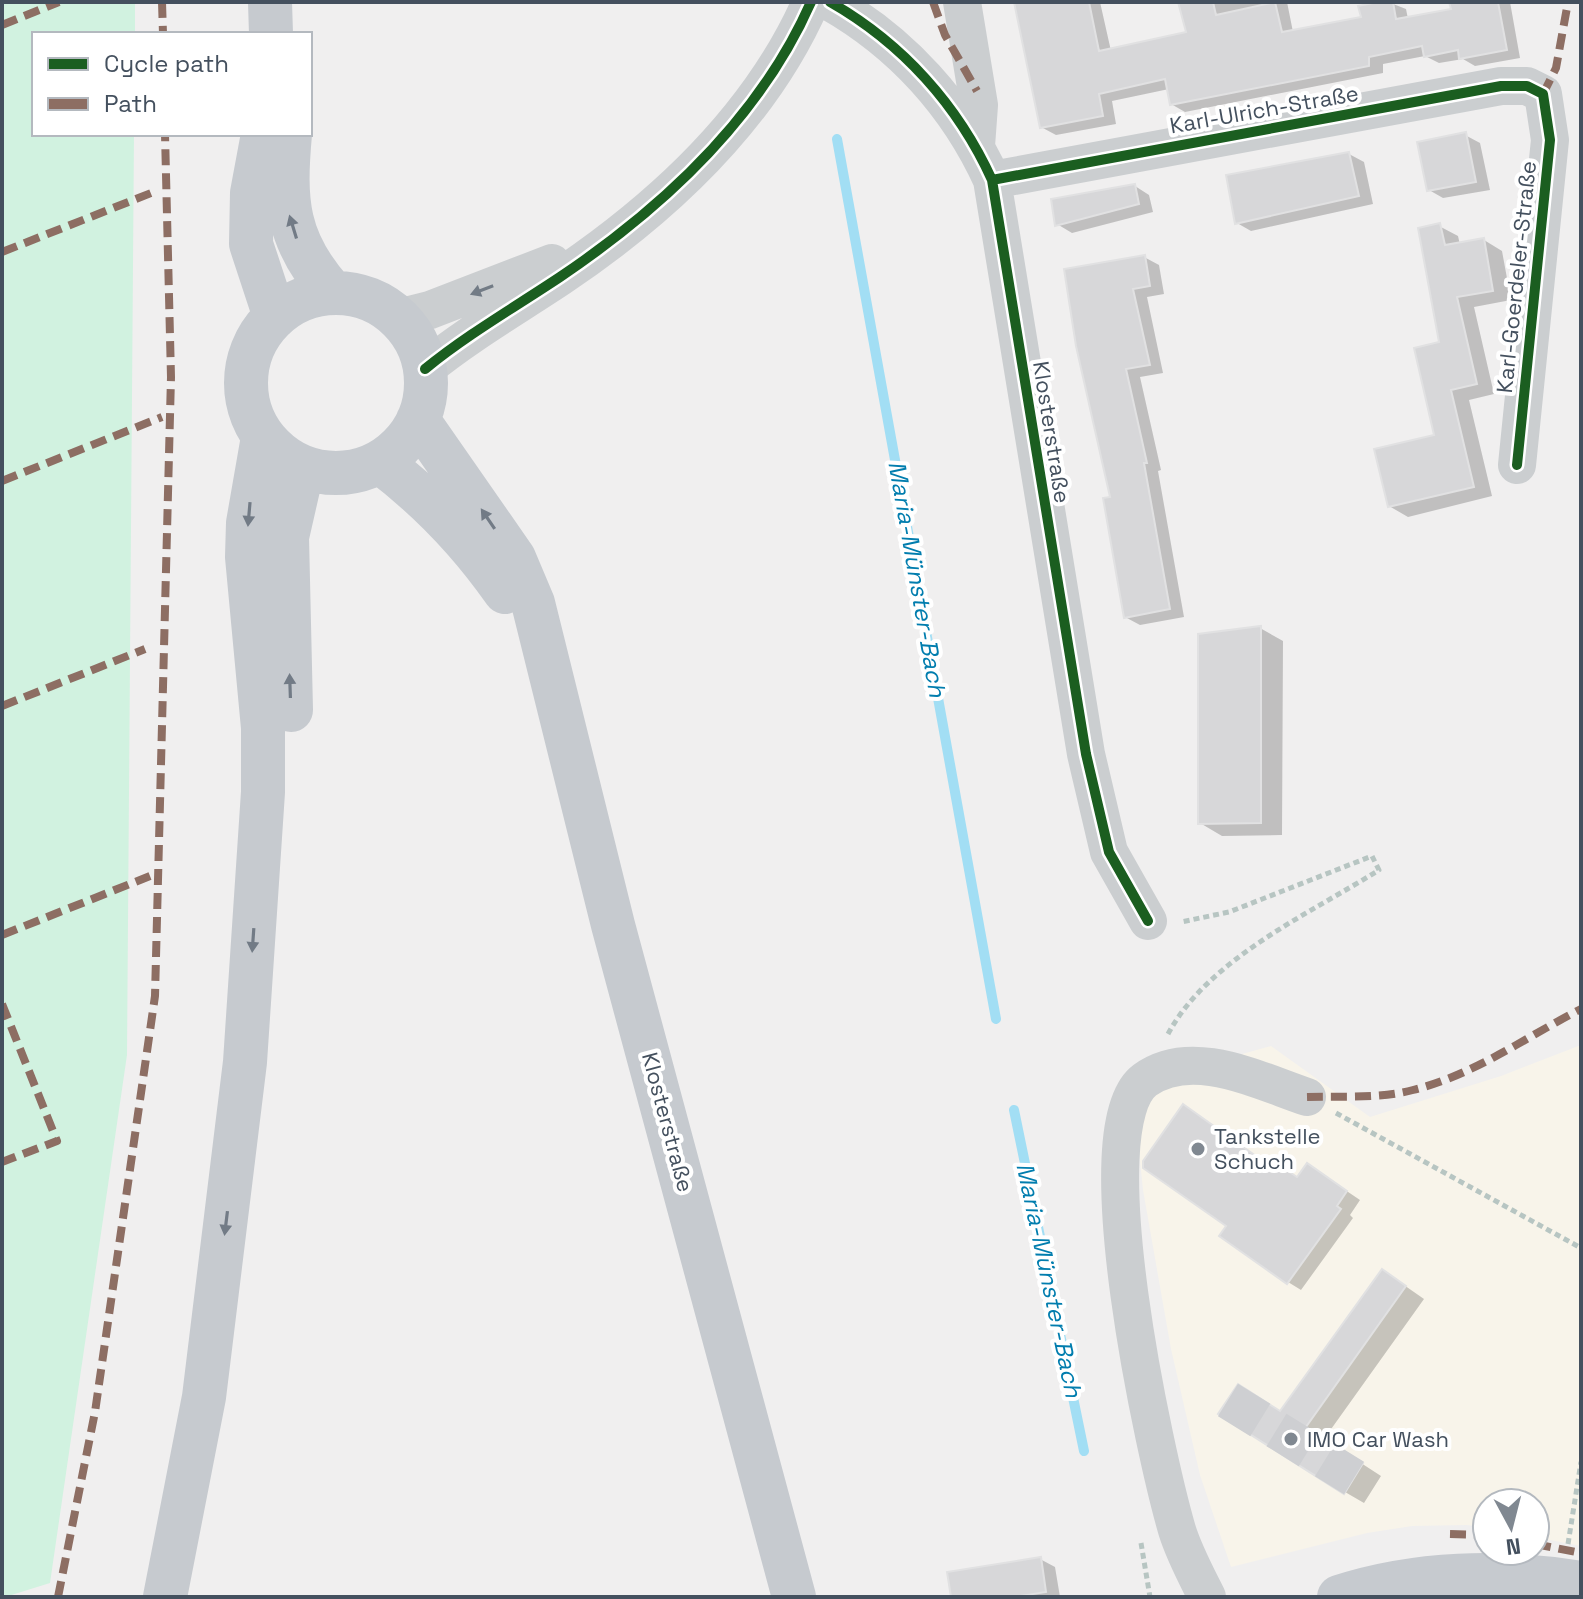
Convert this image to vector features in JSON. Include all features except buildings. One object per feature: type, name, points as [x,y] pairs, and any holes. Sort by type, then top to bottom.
[{"type":"main road","points":[[270,2],[271,32]]},
{"type":"main road","points":[[286,2],[287,32]]},
{"type":"main road","points":[[263,136],[252,193],[251,244],[275,317]]},
{"type":"main road","points":[[290,136],[288,210],[305,258],[333,293]]},
{"type":"main road","points":[[333,293],[356,295],[375,302],[398,318],[416,341],[425,369],[426,395],[418,420],[403,444],[380,462],[358,471],[334,474],[303,467],[286,459],[263,437],[249,408],[247,369],[261,332],[275,317],[303,299],[333,293]]},
{"type":"main road","name":"Klosterstraße","points":[[418,420],[514,558],[533,603],[613,925],[794,1590]]},
{"type":"main road","points":[[165,1597],[204,1397],[245,1062],[263,740],[261,673],[247,557],[248,523],[263,437]]},
{"type":"main road","name":"Klosterstraße","points":[[380,462],[415,488],[478,555],[526,623],[549,667]]},
{"type":"main road","points":[[193,1597],[235,1393],[271,1072],[281,963],[292,730],[287,537],[303,467]]},
{"type":"main road","points":[[1339,1597],[1403,1581],[1456,1576],[1572,1581]]},
{"type":"street","points":[[425,369],[461,340],[562,275],[653,206],[736,124],[780,62],[811,2]]},
{"type":"street","name":"Klosterstraße","points":[[830,2],[875,31],[922,74],[958,117],[992,180],[1086,754],[1109,852],[1148,921]]},
{"type":"street","name":"Klosterstraße","points":[[962,2],[979,105],[976,146]]},
{"type":"street","name":"Karl-Ulrich-Straße","points":[[992,180],[1501,86],[1527,86],[1543,94]]},
{"type":"street","name":"Karl-Goerdeler-Straße","points":[[1517,465],[1550,140],[1543,94]]},
{"type":"street","points":[[398,318],[430,310],[607,241]]},
{"type":"street","points":[[1207,1597],[1178,1533],[1128,1290],[1119,1149],[1123,1119],[1142,1082],[1160,1072],[1190,1066],[1219,1069],[1307,1097]]},
{"type":"path","points":[[1142,1082],[1179,1013],[1199,991],[1238,958],[1379,870],[1372,856],[1229,912],[1182,923],[1148,921]]},
{"type":"path","points":[[1307,1097],[1581,1248]]},
{"type":"path","points":[[1572,1581],[1581,1462]]},
{"type":"shaded area","points":[[1581,1045],[1581,1546],[1551,1540],[1551,1487],[1471,1487],[1471,1526],[1412,1526],[1367,1533],[1231,1567],[1200,1475],[1171,1349],[1139,1151],[1146,1099],[1195,1067],[1271,1046],[1370,1117],[1501,1076]]},
{"type":"green space","points":[[2,2],[135,2],[135,32],[32,32],[32,136],[134,136],[127,1055],[50,1583],[2,1597]]},
{"type":"waterway","name":"Maria-Münster-Bach","points":[[837,139],[996,1019]]},
{"type":"waterway","name":"Maria-Münster-Bach","points":[[1014,1110],[1084,1451]]},
{"type":"tunnel","points":[[1228,1400],[1354,1478]]},
{"type":"marked path","points":[[2,25],[59,2]]},
{"type":"marked path","points":[[162,2],[163,32]]},
{"type":"marked path","points":[[933,2],[945,35],[977,91]]},
{"type":"marked path","points":[[1543,94],[1556,68],[1568,2]]},
{"type":"marked path","points":[[58,1597],[95,1412],[155,996],[171,377],[165,136]]},
{"type":"marked path","points":[[2,252],[151,193]]},
{"type":"marked path","points":[[2,481],[162,417]]},
{"type":"marked path","points":[[2,706],[145,649]]},
{"type":"marked path","points":[[2,935],[150,876]]},
{"type":"marked path","points":[[2,1004],[57,1141],[2,1162]]},
{"type":"marked path","points":[[1307,1097],[1387,1095],[1435,1083],[1478,1065],[1581,1009]]},
{"type":"marked path","points":[[1450,1534],[1471,1535]]},
{"type":"marked path","points":[[1551,1547],[1581,1553]]},
{"type":"cycle path","points":[[425,369],[599,250],[672,190],[737,122],[790,44],[811,2]]},
{"type":"cycle path","points":[[830,2],[881,37],[925,78],[962,126],[992,180],[1086,754],[1109,852],[1148,921]]},
{"type":"cycle path","points":[[992,180],[1501,86],[1527,86],[1543,94],[1550,140],[1517,465]]},
{"type":"place","name":"Tankstelle Schuch","points":[[1198,1149]]},
{"type":"place","name":"IMO Car Wash","points":[[1291,1439]]}]
